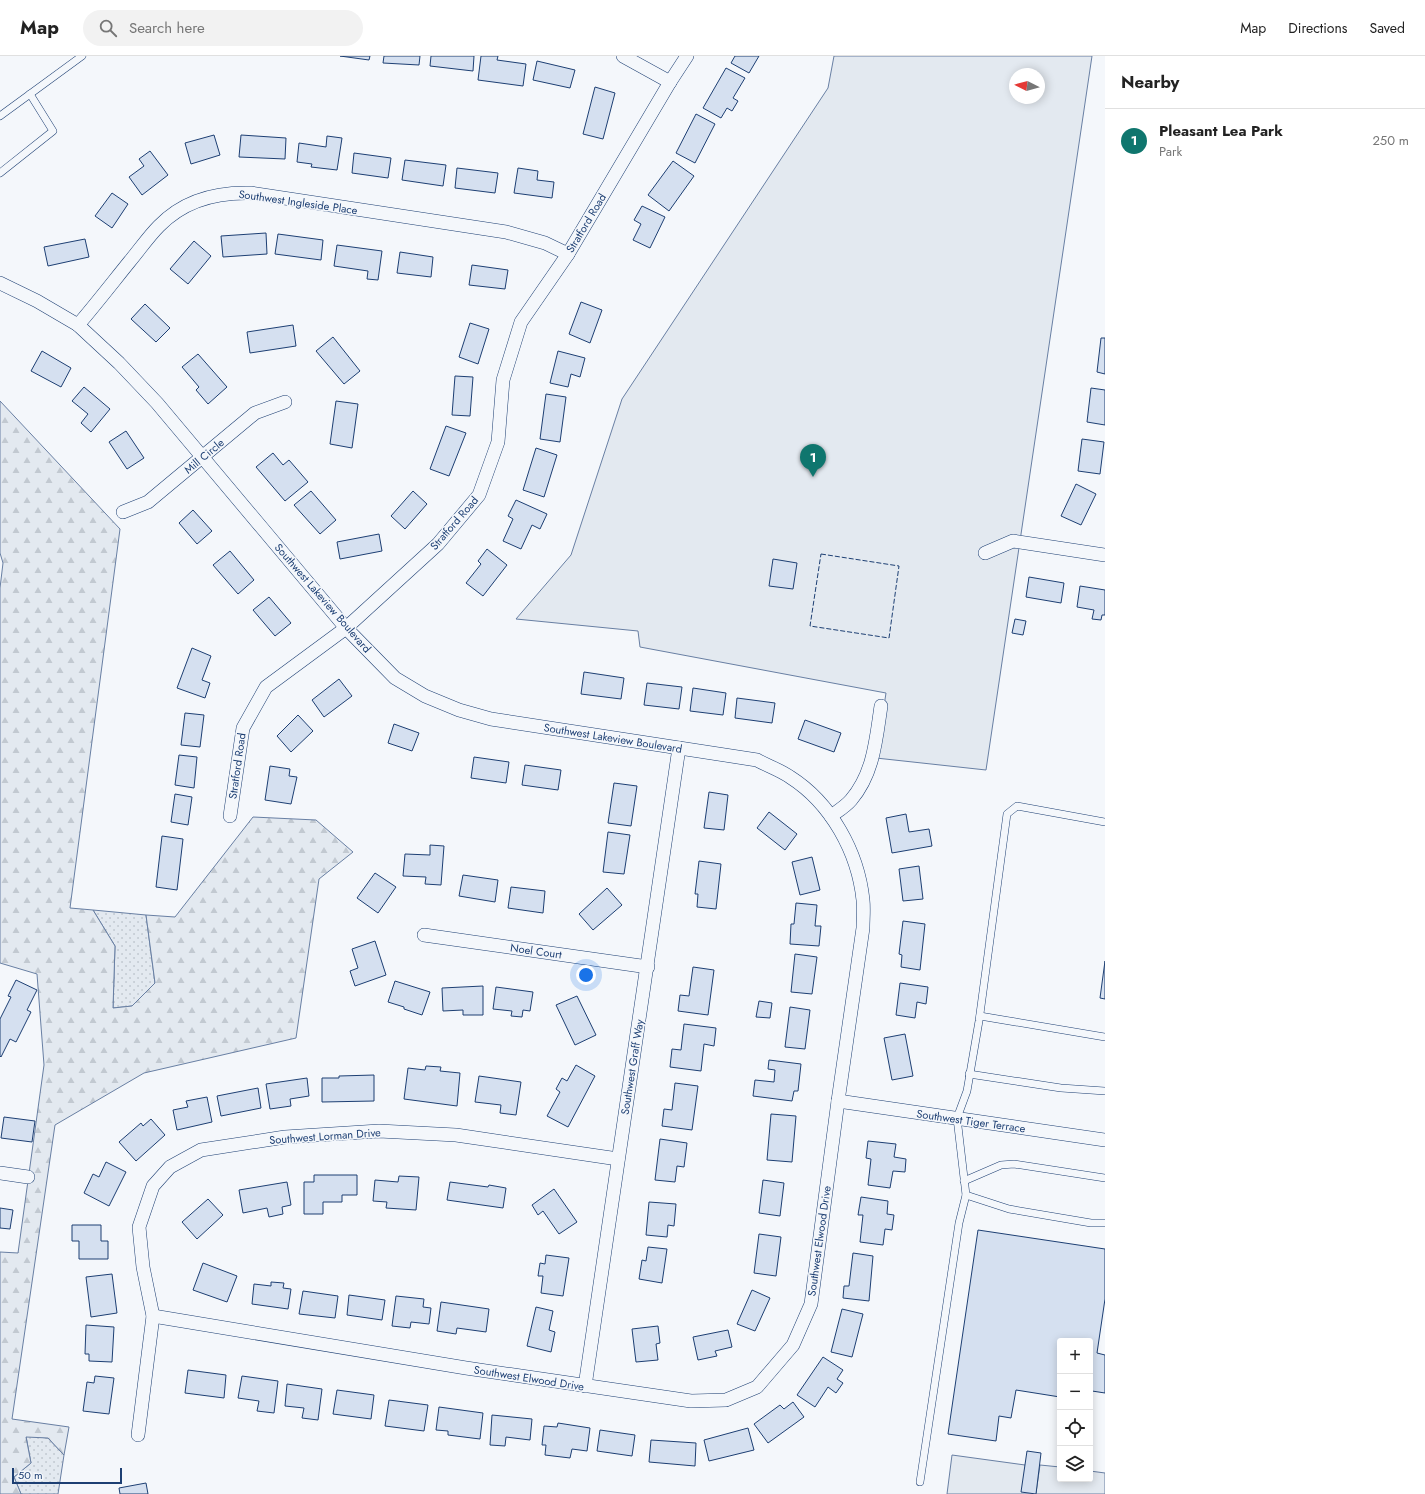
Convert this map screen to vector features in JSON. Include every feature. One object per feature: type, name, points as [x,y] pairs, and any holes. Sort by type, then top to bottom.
[{"type":"street","points":[[623,56],[670,82]]},
{"type":"street","name":"Stratford Road","points":[[230,816],[243,728],[266,687],[346,628],[438,544],[479,495],[498,442],[503,380],[521,322],[568,254],[687,56]]},
{"type":"street","name":"Southwest Ingleside Place","points":[[78,325],[160,225],[185,207],[198,200],[217,194],[251,193],[506,232],[545,243],[568,254]]},
{"type":"street","name":"Southwest Lakeview Boulevard","points":[[0,283],[37,301],[78,325],[119,363],[157,403],[346,628],[395,678],[425,696],[459,710],[491,719],[757,760],[790,777],[814,796],[831,816]]},
{"type":"street","name":"Mill Circle","points":[[123,512],[148,502],[255,413],[285,402]]},
{"type":"street","points":[[985,553],[1013,541],[1105,555]]},
{"type":"street","points":[[831,816],[850,801],[866,776],[872,763],[881,706]]},
{"type":"street","name":"Southwest Graff Way","points":[[584,1386],[648,967],[679,748]]},
{"type":"street","name":"Southwest Elwood Drive","points":[[153,1316],[466,1368],[691,1401],[726,1400],[757,1387],[793,1345],[811,1304],[863,928],[863,900],[858,874],[850,847],[831,816]]},
{"type":"street","name":"Noel Court","points":[[424,935],[648,967]]},
{"type":"street","name":"Southwest Tiger Terrace","points":[[838,1101],[1105,1140]]},
{"type":"street","name":"Southwest Lorman Drive","points":[[138,1435],[153,1316],[143,1267],[139,1227],[153,1186],[170,1167],[201,1150],[285,1137],[379,1131],[456,1135],[618,1159]]},
{"type":"street","points":[[0,1173],[28,1177]]},
{"type":"lane","points":[[0,116],[82,56]]},
{"type":"lane","points":[[0,173],[53,131],[30,94]]},
{"type":"lane","points":[[920,1482],[960,1223],[966,1195],[958,1118],[967,1091],[980,1016],[1007,814],[1017,806],[1105,822]]},
{"type":"lane","points":[[980,1016],[1105,1037]]},
{"type":"lane","points":[[970,1074],[1061,1088],[1105,1091]]},
{"type":"lane","points":[[964,1181],[1001,1165],[1014,1164],[1105,1178]]},
{"type":"lane","points":[[966,1195],[1009,1210],[1091,1223],[1105,1223]]},
{"type":"green space","points":[[834,56],[1092,56],[986,770],[876,758],[886,693],[640,647],[638,631],[516,619],[571,555],[622,399],[828,88]]},
{"type":"green space","points":[[0,401],[120,529],[70,908],[93,910],[115,946],[113,1008],[132,1006],[155,983],[146,915],[175,917],[253,817],[316,820],[353,852],[319,879],[296,1038],[144,1073],[55,1125],[12,1419],[69,1427],[64,1455],[48,1438],[26,1437],[31,1463],[14,1477],[21,1494],[0,1494],[0,1252],[18,1253],[44,1065],[37,974],[0,963],[0,588],[3,563],[0,553]]},
{"type":"green space","points":[[93,910],[146,915],[155,983],[132,1006],[113,1008],[115,946]]},
{"type":"green space","points":[[26,1436],[48,1438],[64,1455],[58,1494],[21,1494],[14,1477],[31,1463]]},
{"type":"green space","points":[[952,1455],[1025,1465],[1036,1493],[1040,1465],[1057,1467],[1057,1482],[1093,1482],[1093,1471],[1105,1473],[1105,1494],[947,1494]]},
{"type":"building","points":[[340,56],[370,56],[369,60]]},
{"type":"building","points":[[384,56],[420,56],[419,65],[383,63]]},
{"type":"building","points":[[431,56],[474,56],[473,71],[430,66]]},
{"type":"building","points":[[481,56],[498,56],[497,60],[526,64],[523,86],[478,80]]},
{"type":"building","points":[[735,56],[759,56],[749,73],[731,63]]},
{"type":"building","points":[[537,61],[575,70],[570,88],[533,80]]},
{"type":"building","points":[[726,68],[745,78],[733,98],[738,101],[732,111],[727,108],[721,118],[703,108]]},
{"type":"building","points":[[595,87],[615,93],[603,139],[583,134]]},
{"type":"building","points":[[696,114],[715,124],[695,163],[676,153]]},
{"type":"building","points":[[214,135],[220,155],[191,164],[185,143]]},
{"type":"building","points":[[241,135],[286,138],[285,159],[239,157]]},
{"type":"building","points":[[327,136],[342,138],[337,170],[311,167],[312,164],[297,162],[299,143],[326,147]]},
{"type":"building","points":[[150,151],[168,175],[142,195],[129,177],[144,166],[139,159]]},
{"type":"building","points":[[354,153],[391,158],[388,178],[352,173]]},
{"type":"building","points":[[405,160],[446,165],[443,186],[402,180]]},
{"type":"building","points":[[673,161],[694,176],[669,211],[648,195]]},
{"type":"building","points":[[457,168],[498,173],[495,193],[455,188]]},
{"type":"building","points":[[518,168],[538,171],[537,180],[554,182],[552,198],[514,193]]},
{"type":"building","points":[[112,193],[128,204],[112,228],[95,216]]},
{"type":"building","points":[[642,206],[665,217],[650,248],[633,240],[641,224],[634,220]]},
{"type":"building","points":[[266,233],[267,254],[223,257],[221,236]]},
{"type":"building","points":[[278,234],[323,240],[321,260],[275,254]]},
{"type":"building","points":[[85,239],[89,257],[48,266],[44,247]]},
{"type":"building","points":[[194,241],[211,256],[188,284],[170,269]]},
{"type":"building","points":[[337,245],[382,251],[378,280],[367,279],[368,271],[334,266]]},
{"type":"building","points":[[400,252],[433,257],[431,277],[397,273]]},
{"type":"building","points":[[472,265],[508,270],[505,289],[469,285]]},
{"type":"building","points":[[581,302],[602,310],[590,343],[569,334]]},
{"type":"building","points":[[145,304],[170,328],[156,342],[131,319]]},
{"type":"building","points":[[470,323],[489,329],[478,364],[459,357]]},
{"type":"building","points":[[293,325],[296,346],[250,353],[247,332]]},
{"type":"building","points":[[333,337],[360,371],[344,384],[316,351]]},
{"type":"building","points":[[1101,338],[1105,338],[1105,374],[1097,372]]},
{"type":"building","points":[[42,351],[71,368],[61,387],[31,371]]},
{"type":"building","points":[[558,351],[585,358],[580,377],[571,374],[568,387],[550,383]]},
{"type":"building","points":[[198,354],[227,387],[208,404],[196,390],[199,387],[182,367]]},
{"type":"building","points":[[455,376],[473,377],[470,416],[452,415]]},
{"type":"building","points":[[84,387],[110,409],[91,432],[81,423],[88,414],[72,401]]},
{"type":"building","points":[[1091,388],[1105,390],[1105,425],[1087,422]]},
{"type":"building","points":[[546,394],[566,397],[560,442],[540,439]]},
{"type":"building","points":[[336,401],[358,404],[352,448],[330,444]]},
{"type":"building","points":[[446,426],[466,433],[449,476],[430,469]]},
{"type":"building","points":[[126,431],[144,458],[127,469],[109,442]]},
{"type":"building","points":[[1082,439],[1104,442],[1100,474],[1078,471]]},
{"type":"building","points":[[536,448],[557,455],[544,497],[523,490]]},
{"type":"building","points":[[273,453],[283,465],[289,460],[308,482],[285,501],[256,467]]},
{"type":"building","points":[[1076,484],[1096,494],[1081,525],[1061,516]]},
{"type":"building","points":[[311,491],[336,520],[320,534],[294,505]]},
{"type":"building","points":[[413,491],[427,504],[405,529],[391,516]]},
{"type":"building","points":[[516,500],[547,514],[540,529],[532,525],[521,549],[503,541],[513,519],[508,516]]},
{"type":"building","points":[[193,510],[212,531],[197,544],[179,523]]},
{"type":"building","points":[[379,534],[382,551],[340,559],[337,542]]},
{"type":"building","points":[[487,549],[507,565],[483,596],[466,583],[481,564],[478,561]]},
{"type":"building","points":[[230,551],[254,580],[238,594],[213,565]]},
{"type":"building","points":[[773,559],[797,563],[793,589],[769,586]]},
{"type":"building","points":[[1029,577],[1064,583],[1061,603],[1026,597]]},
{"type":"building","points":[[1080,586],[1105,590],[1105,615],[1102,615],[1101,620],[1092,619],[1094,610],[1077,607]]},
{"type":"building","points":[[269,597],[291,623],[275,636],[253,610]]},
{"type":"building","points":[[1015,619],[1026,621],[1023,635],[1012,633]]},
{"type":"building","points":[[192,648],[211,656],[202,680],[210,683],[205,698],[177,688]]},
{"type":"building","points":[[584,672],[624,678],[621,699],[581,694]]},
{"type":"building","points":[[339,679],[352,696],[324,717],[312,700]]},
{"type":"building","points":[[647,683],[682,687],[679,709],[644,705]]},
{"type":"building","points":[[693,688],[726,693],[723,715],[690,711]]},
{"type":"building","points":[[737,698],[775,703],[772,723],[735,718]]},
{"type":"building","points":[[185,713],[204,715],[200,747],[181,745]]},
{"type":"building","points":[[298,715],[313,731],[291,752],[277,736]]},
{"type":"building","points":[[805,720],[841,733],[834,752],[798,739]]},
{"type":"building","points":[[394,724],[419,733],[412,751],[388,743]]},
{"type":"building","points":[[179,755],[197,757],[194,788],[175,785]]},
{"type":"building","points":[[474,757],[509,762],[506,783],[471,778]]},
{"type":"building","points":[[525,765],[561,770],[558,790],[522,785]]},
{"type":"building","points":[[270,766],[290,769],[289,776],[297,777],[291,804],[265,800]]},
{"type":"building","points":[[614,783],[637,786],[631,826],[608,823]]},
{"type":"building","points":[[709,792],[728,795],[724,830],[704,828]]},
{"type":"building","points":[[175,794],[192,797],[188,825],[171,822]]},
{"type":"building","points":[[769,812],[797,834],[785,850],[757,828]]},
{"type":"building","points":[[906,814],[909,832],[929,829],[932,846],[892,853],[886,818]]},
{"type":"building","points":[[608,832],[630,835],[624,874],[603,872]]},
{"type":"building","points":[[162,836],[183,839],[177,890],[156,887]]},
{"type":"building","points":[[430,845],[444,846],[441,885],[425,884],[426,877],[403,876],[405,854],[430,855]]},
{"type":"building","points":[[812,857],[820,890],[800,895],[792,862]]},
{"type":"building","points":[[699,861],[721,864],[716,909],[697,907],[698,894],[695,894]]},
{"type":"building","points":[[919,866],[923,899],[903,901],[899,869]]},
{"type":"building","points":[[375,873],[396,887],[378,913],[357,898]]},
{"type":"building","points":[[463,875],[498,880],[495,902],[459,896]]},
{"type":"building","points":[[511,887],[545,891],[543,913],[508,908]]},
{"type":"building","points":[[607,888],[622,905],[593,930],[579,914]]},
{"type":"building","points":[[796,903],[817,905],[815,926],[821,926],[819,946],[790,944],[791,924],[794,924]]},
{"type":"building","points":[[903,921],[925,924],[920,970],[901,967],[902,955],[899,954]]},
{"type":"building","points":[[375,941],[386,975],[355,986],[350,971],[358,968],[352,949]]},
{"type":"building","points":[[795,954],[817,957],[812,994],[791,992]]},
{"type":"building","points":[[1105,961],[1105,999],[1100,998]]},
{"type":"building","points":[[693,967],[714,970],[708,1015],[678,1011],[680,995],[689,996]]},
{"type":"building","points":[[16,980],[37,990],[27,1010],[31,1012],[16,1042],[10,1039],[1,1057],[0,1019],[11,997],[8,996]]},
{"type":"building","points":[[395,981],[430,992],[422,1015],[388,1002]]},
{"type":"building","points":[[900,983],[928,987],[926,1004],[917,1002],[915,1018],[896,1015]]},
{"type":"building","points":[[483,986],[483,1015],[463,1015],[463,1010],[443,1011],[442,988]]},
{"type":"building","points":[[496,987],[533,992],[530,1011],[523,1010],[522,1017],[511,1016],[512,1011],[493,1009]]},
{"type":"building","points":[[577,996],[596,1035],[575,1045],[556,1005]]},
{"type":"building","points":[[759,1001],[772,1003],[770,1018],[756,1017]]},
{"type":"building","points":[[790,1007],[810,1010],[805,1049],[785,1047]]},
{"type":"building","points":[[684,1024],[716,1028],[714,1046],[704,1044],[701,1071],[670,1067],[672,1049],[681,1050]]},
{"type":"building","points":[[905,1034],[913,1076],[892,1080],[884,1038]]},
{"type":"building","points":[[769,1060],[801,1064],[798,1091],[794,1091],[792,1101],[753,1096],[755,1080],[774,1082],[775,1070],[768,1069]]},
{"type":"building","points":[[576,1065],[595,1076],[568,1127],[547,1116],[560,1092],[556,1089],[562,1078],[567,1081]]},
{"type":"building","points":[[426,1066],[441,1067],[440,1071],[460,1073],[457,1106],[404,1099],[408,1068],[425,1070]]},
{"type":"building","points":[[374,1075],[374,1101],[322,1102],[322,1078]]},
{"type":"building","points":[[479,1076],[521,1082],[516,1115],[500,1113],[501,1105],[475,1102]]},
{"type":"building","points":[[307,1078],[309,1096],[290,1099],[291,1106],[270,1109],[266,1084]]},
{"type":"building","points":[[675,1083],[698,1086],[692,1130],[662,1126],[664,1109],[672,1110]]},
{"type":"building","points":[[258,1088],[261,1108],[221,1116],[217,1096]]},
{"type":"building","points":[[207,1097],[212,1122],[177,1130],[173,1110],[188,1107],[186,1101]]},
{"type":"building","points":[[771,1114],[796,1116],[792,1162],[767,1160]]},
{"type":"building","points":[[4,1117],[35,1121],[32,1142],[1,1138]]},
{"type":"building","points":[[151,1119],[165,1135],[136,1161],[119,1142],[141,1123],[143,1126]]},
{"type":"building","points":[[660,1139],[687,1143],[684,1167],[677,1166],[675,1182],[655,1180]]},
{"type":"building","points":[[868,1141],[896,1144],[894,1157],[906,1159],[905,1172],[893,1171],[890,1188],[868,1185],[871,1159],[866,1158]]},
{"type":"building","points":[[106,1162],[126,1172],[109,1206],[84,1193],[93,1174],[99,1177]]},
{"type":"building","points":[[314,1175],[357,1175],[357,1195],[342,1195],[342,1202],[323,1202],[323,1214],[304,1214],[304,1182],[314,1182]]},
{"type":"building","points":[[399,1176],[419,1177],[416,1210],[386,1208],[387,1202],[373,1201],[375,1180],[398,1182]]},
{"type":"building","points":[[763,1180],[784,1183],[780,1216],[759,1213]]},
{"type":"building","points":[[287,1182],[291,1205],[282,1207],[283,1214],[269,1217],[267,1208],[243,1213],[239,1190]]},
{"type":"building","points":[[450,1182],[506,1188],[503,1208],[447,1200]]},
{"type":"building","points":[[554,1189],[577,1222],[559,1234],[543,1211],[538,1215],[532,1205]]},
{"type":"building","points":[[861,1197],[888,1201],[887,1214],[894,1215],[892,1230],[885,1229],[883,1245],[860,1242],[863,1215],[858,1215]]},
{"type":"building","points":[[208,1199],[223,1215],[197,1239],[182,1222]]},
{"type":"building","points":[[649,1202],[676,1204],[674,1226],[668,1225],[667,1237],[646,1235]]},
{"type":"building","points":[[0,1208],[13,1210],[10,1229],[0,1228]]},
{"type":"building","points":[[72,1225],[101,1225],[101,1241],[108,1241],[108,1259],[79,1259],[79,1241],[72,1241]]},
{"type":"building","points":[[978,1230],[1105,1249],[1105,1299],[1097,1353],[1105,1355],[1105,1393],[1093,1391],[1093,1338],[1057,1338],[1057,1397],[1016,1390],[1011,1418],[999,1416],[996,1441],[948,1434]]},
{"type":"building","points":[[759,1234],[781,1237],[776,1276],[754,1273]]},
{"type":"building","points":[[648,1247],[667,1249],[662,1283],[639,1279],[642,1260],[646,1261]]},
{"type":"building","points":[[853,1253],[873,1256],[869,1301],[843,1298],[844,1286],[849,1286]]},
{"type":"building","points":[[546,1255],[569,1258],[563,1296],[541,1293],[543,1276],[538,1276],[540,1263],[545,1264]]},
{"type":"building","points":[[203,1263],[237,1276],[227,1302],[193,1290]]},
{"type":"building","points":[[112,1274],[117,1313],[91,1317],[86,1277]]},
{"type":"building","points":[[271,1282],[284,1283],[283,1288],[291,1289],[288,1309],[252,1304],[254,1284],[271,1286]]},
{"type":"building","points":[[752,1290],[770,1298],[755,1331],[737,1324]]},
{"type":"building","points":[[303,1291],[338,1296],[335,1318],[299,1314]]},
{"type":"building","points":[[349,1295],[385,1300],[382,1320],[347,1315]]},
{"type":"building","points":[[396,1296],[424,1299],[423,1307],[431,1308],[429,1324],[411,1322],[410,1328],[392,1326]]},
{"type":"building","points":[[441,1302],[489,1309],[486,1332],[457,1328],[456,1334],[437,1331]]},
{"type":"building","points":[[536,1307],[553,1311],[549,1330],[555,1332],[551,1352],[527,1346]]},
{"type":"building","points":[[842,1309],[863,1314],[852,1357],[831,1352]]},
{"type":"building","points":[[86,1325],[114,1327],[112,1362],[89,1361],[89,1354],[85,1354]]},
{"type":"building","points":[[658,1326],[660,1343],[656,1344],[658,1360],[636,1362],[632,1329]]},
{"type":"building","points":[[728,1330],[732,1347],[715,1351],[717,1356],[698,1360],[693,1337]]},
{"type":"building","points":[[823,1357],[843,1370],[837,1379],[843,1383],[836,1393],[828,1387],[815,1407],[797,1395]]},
{"type":"building","points":[[188,1370],[226,1375],[224,1398],[185,1393]]},
{"type":"building","points":[[95,1376],[114,1378],[109,1414],[83,1411],[87,1382],[94,1383]]},
{"type":"building","points":[[242,1376],[278,1381],[274,1413],[257,1411],[259,1401],[238,1398]]},
{"type":"building","points":[[287,1384],[322,1389],[318,1420],[302,1418],[304,1408],[285,1406]]},
{"type":"building","points":[[337,1390],[374,1395],[371,1419],[333,1414]]},
{"type":"building","points":[[389,1400],[428,1405],[424,1431],[385,1426]]},
{"type":"building","points":[[793,1402],[804,1417],[768,1443],[754,1424],[780,1405],[784,1409]]},
{"type":"building","points":[[439,1407],[483,1413],[480,1439],[448,1435],[448,1431],[436,1430]]},
{"type":"building","points":[[492,1415],[532,1419],[530,1440],[506,1437],[505,1446],[490,1445]]},
{"type":"building","points":[[558,1423],[590,1428],[587,1451],[572,1449],[570,1458],[545,1455],[546,1445],[542,1445],[544,1426],[557,1427]]},
{"type":"building","points":[[748,1428],[754,1450],[709,1461],[704,1440]]},
{"type":"building","points":[[600,1430],[635,1435],[632,1456],[597,1451]]},
{"type":"building","points":[[651,1440],[696,1443],[695,1466],[649,1462]]},
{"type":"building","points":[[1027,1451],[1041,1453],[1036,1494],[1021,1492]]},
{"type":"building","points":[[146,1483],[148,1494],[120,1494],[119,1488]]},
{"type":"fence","points":[[821,554],[899,566],[889,638],[810,626],[821,554]]},
{"type":"place","name":"Pleasant Lea Park","points":[[813,477]]}]
